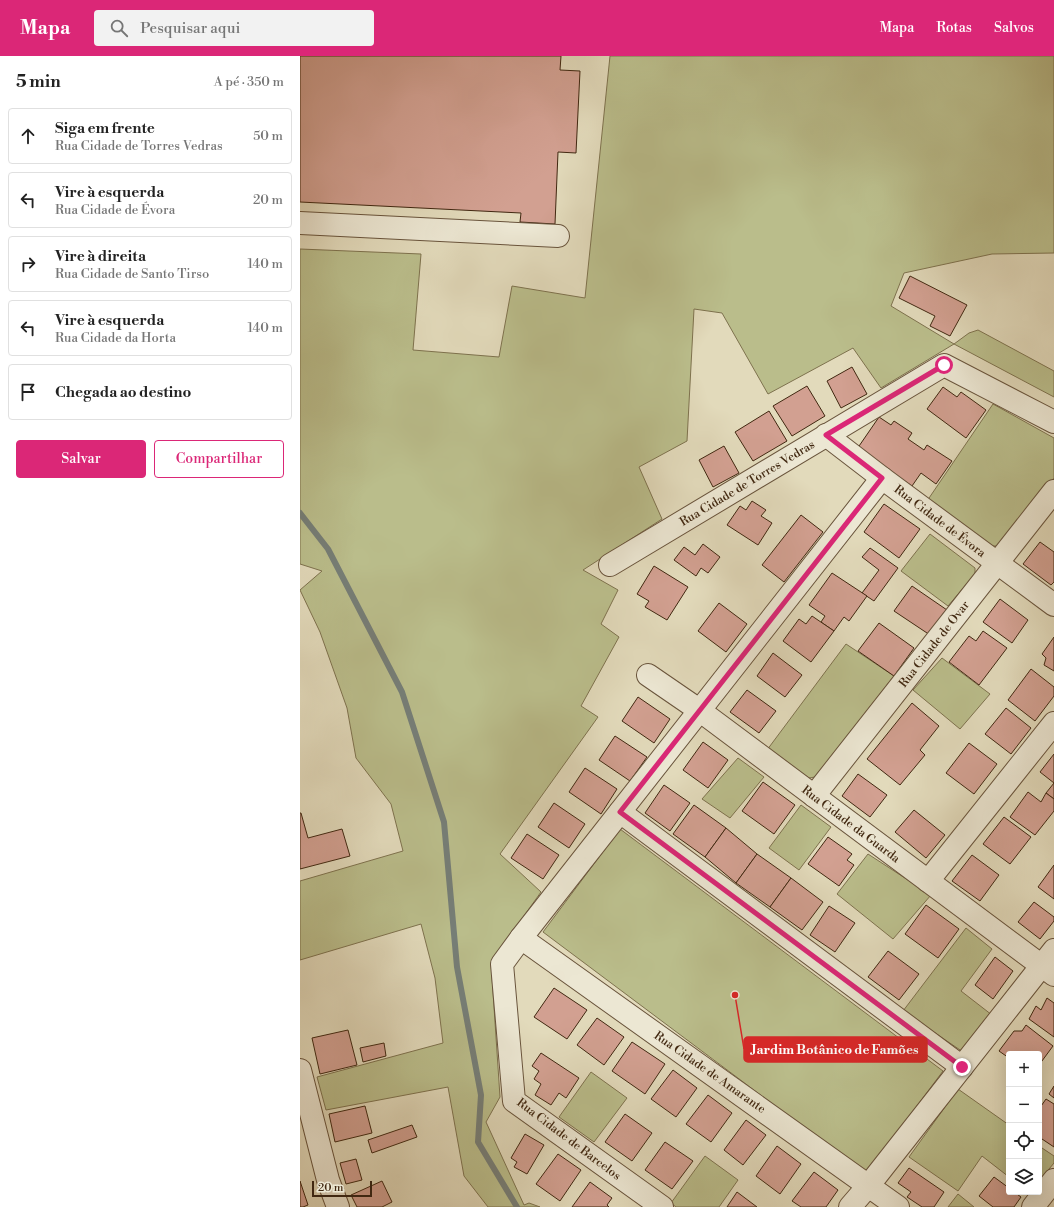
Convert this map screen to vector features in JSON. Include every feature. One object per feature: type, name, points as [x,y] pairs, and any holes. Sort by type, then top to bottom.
[{"type":"street","points":[[300,223],[558,236]]},
{"type":"street","name":"Rua Cidade de Torres Vedras","points":[[610,565],[944,365],[1054,422]]},
{"type":"street","name":"Rua Cidade de Évora","points":[[826,435],[1054,606]]},
{"type":"street","name":"Rua Cidade de Barcelos","points":[[662,1207],[514,1101],[502,964],[882,478]]},
{"type":"street","name":"Rua Cidade de Ovar","points":[[814,796],[1054,491]]},
{"type":"street","name":"Rua Cidade da Guarda","points":[[648,675],[700,710],[928,881],[1050,963]]},
{"type":"street","points":[[928,881],[1054,723]]},
{"type":"street","points":[[620,812],[962,1067]]},
{"type":"street","name":"Rua Cidade de Amarante","points":[[521,938],[898,1207]]},
{"type":"street","points":[[850,1207],[962,1067],[1050,963]]},
{"type":"street","points":[[300,1070],[328,1180],[338,1207]]},
{"type":"street","points":[[1033,1207],[1054,1180]]},
{"type":"green space","points":[[610,56],[1054,56],[1054,253],[992,254],[904,273],[891,306],[954,344],[881,388],[853,348],[768,394],[722,313],[694,309],[687,441],[639,467],[662,519],[583,570],[618,590],[601,624],[619,637],[581,706],[598,717],[500,854],[541,892],[491,962],[500,1097],[486,1122],[524,1205],[529,1203],[540,1207],[488,1207],[464,1176],[448,1087],[326,1110],[317,1077],[443,1043],[435,978],[421,924],[300,960],[300,881],[403,851],[391,804],[356,758],[347,708],[320,632],[300,590],[322,571],[300,564],[300,249],[421,254],[413,350],[499,357],[512,286],[585,298]]},
{"type":"green space","points":[[978,330],[1054,371],[1054,397],[954,344],[969,333]]},
{"type":"green space","points":[[993,404],[1054,438],[1054,478],[1001,546],[989,546],[927,501]]},
{"type":"green space","points":[[930,534],[975,568],[975,574],[948,606],[901,571]]},
{"type":"green space","points":[[846,644],[894,676],[815,777],[809,778],[767,750]]},
{"type":"green space","points":[[942,658],[990,694],[960,729],[913,690]]},
{"type":"green space","points":[[738,758],[764,777],[730,818],[702,799]]},
{"type":"green space","points":[[801,805],[831,827],[799,870],[769,848]]},
{"type":"green space","points":[[620,829],[943,1071],[866,1174],[543,932]]},
{"type":"green space","points":[[868,854],[931,895],[893,939],[837,894]]},
{"type":"green space","points":[[966,928],[992,949],[961,991],[992,1015],[963,1052],[903,1011]]},
{"type":"green space","points":[[591,1072],[627,1098],[594,1142],[559,1117]]},
{"type":"green space","points":[[958,1089],[1006,1123],[1006,1175],[982,1156],[958,1191],[909,1157]]},
{"type":"green space","points":[[1042,1148],[1054,1156],[1054,1163],[1042,1177]]},
{"type":"green space","points":[[705,1156],[738,1180],[719,1207],[676,1207],[671,1203]]},
{"type":"green space","points":[[958,1194],[974,1207],[948,1207]]},
{"type":"building","points":[[300,56],[561,56],[560,70],[580,71],[576,153],[558,152],[555,224],[520,222],[521,213],[300,202]]},
{"type":"building","points":[[910,276],[967,305],[950,336],[930,326],[935,316],[899,298]]},
{"type":"building","points":[[852,367],[867,394],[841,408],[827,381]]},
{"type":"building","points":[[807,386],[825,416],[792,436],[773,406]]},
{"type":"building","points":[[943,387],[957,397],[961,392],[986,410],[966,438],[927,409]]},
{"type":"building","points":[[769,411],[787,441],[753,461],[735,432]]},
{"type":"building","points":[[879,417],[891,425],[894,421],[912,433],[908,439],[924,450],[927,445],[952,461],[936,484],[921,473],[912,486],[857,449]]},
{"type":"building","points":[[724,446],[739,473],[713,487],[699,460]]},
{"type":"building","points":[[752,501],[766,510],[761,516],[772,523],[758,545],[727,525],[740,506],[746,510]]},
{"type":"building","points":[[884,504],[920,529],[899,558],[864,532]]},
{"type":"building","points":[[801,515],[823,532],[784,582],[762,565]]},
{"type":"building","points":[[1040,542],[1054,552],[1054,582],[1051,585],[1023,564]]},
{"type":"building","points":[[703,544],[720,557],[708,573],[701,568],[696,576],[674,560],[684,547],[695,555]]},
{"type":"building","points":[[870,548],[898,568],[874,601],[862,593],[879,570],[862,557]]},
{"type":"building","points":[[654,566],[688,587],[667,620],[645,607],[649,601],[637,594]]},
{"type":"building","points":[[832,573],[867,596],[849,621],[844,617],[834,631],[821,622],[825,616],[809,605]]},
{"type":"building","points":[[912,586],[947,610],[930,635],[894,611]]},
{"type":"building","points":[[1000,599],[1028,620],[1012,643],[983,622]]},
{"type":"building","points":[[719,603],[747,624],[726,652],[698,631]]},
{"type":"building","points":[[812,616],[834,631],[811,662],[783,641],[799,619],[806,624]]},
{"type":"building","points":[[879,623],[914,648],[894,676],[858,651]]},
{"type":"building","points":[[983,631],[1007,648],[979,685],[949,662],[969,636],[976,641]]},
{"type":"building","points":[[1054,637],[1054,671],[1044,665],[1046,658],[1042,654]]},
{"type":"building","points":[[773,653],[802,675],[785,697],[757,676]]},
{"type":"building","points":[[1031,669],[1054,687],[1054,696],[1035,721],[1008,700]]},
{"type":"building","points":[[747,690],[776,711],[759,733],[730,712]]},
{"type":"building","points":[[638,697],[670,719],[654,743],[622,721]]},
{"type":"building","points":[[912,703],[939,726],[920,750],[925,755],[900,785],[867,759]]},
{"type":"building","points":[[1006,708],[1031,728],[1011,754],[985,734]]},
{"type":"building","points":[[615,736],[647,757],[630,781],[599,760]]},
{"type":"building","points":[[703,742],[728,760],[708,788],[683,770]]},
{"type":"building","points":[[969,743],[997,764],[974,794],[946,773]]},
{"type":"building","points":[[1054,754],[1054,783],[1040,772]]},
{"type":"building","points":[[585,768],[617,789],[601,814],[569,792]]},
{"type":"building","points":[[858,774],[887,795],[870,817],[842,796]]},
{"type":"building","points":[[763,782],[795,805],[774,834],[742,811]]},
{"type":"building","points":[[1054,783],[1054,799],[1046,793]]},
{"type":"building","points":[[664,785],[690,803],[670,831],[645,813]]},
{"type":"building","points":[[1028,792],[1041,802],[1046,793],[1054,799],[1054,811],[1035,835],[1010,817]]},
{"type":"building","points":[[554,803],[585,824],[569,848],[538,827]]},
{"type":"building","points":[[694,805],[726,828],[705,857],[673,834]]},
{"type":"building","points":[[914,810],[945,835],[926,858],[895,832]]},
{"type":"building","points":[[300,813],[308,838],[342,829],[350,856],[300,869]]},
{"type":"building","points":[[1004,817],[1031,837],[1010,864],[983,844]]},
{"type":"building","points":[[726,828],[757,854],[736,883],[705,857]]},
{"type":"building","points":[[527,834],[559,855],[543,879],[511,858]]},
{"type":"building","points":[[828,837],[852,854],[847,860],[854,865],[839,886],[808,864]]},
{"type":"building","points":[[757,854],[791,878],[770,907],[736,883]]},
{"type":"building","points":[[972,855],[999,875],[980,901],[952,881]]},
{"type":"building","points":[[1054,865],[1054,899],[1038,887]]},
{"type":"building","points":[[791,878],[823,902],[802,930],[770,907]]},
{"type":"building","points":[[1034,902],[1054,917],[1054,921],[1040,939],[1018,922]]},
{"type":"building","points":[[926,905],[959,929],[938,958],[905,934]]},
{"type":"building","points":[[829,906],[855,923],[835,952],[810,935]]},
{"type":"building","points":[[888,951],[919,974],[899,1000],[868,977]]},
{"type":"building","points":[[995,957],[1013,971],[993,999],[975,985]]},
{"type":"building","points":[[554,988],[587,1010],[567,1039],[534,1017]]},
{"type":"building","points":[[1047,998],[1054,1003],[1054,1037],[1029,1019],[1036,1006],[1041,1010]]},
{"type":"building","points":[[597,1018],[624,1037],[604,1065],[577,1045]]},
{"type":"building","points":[[1026,1025],[1053,1046],[1042,1061],[1042,1051],[1006,1051],[1006,1056],[999,1051],[1014,1031],[1022,1031]]},
{"type":"building","points":[[348,1030],[357,1065],[320,1074],[312,1038]]},
{"type":"building","points":[[632,1042],[665,1064],[645,1094],[612,1071]]},
{"type":"building","points":[[384,1043],[386,1056],[363,1062],[360,1048]]},
{"type":"building","points":[[541,1053],[579,1078],[566,1098],[559,1093],[551,1105],[535,1095],[541,1084],[534,1079],[539,1071],[532,1066]]},
{"type":"building","points":[[673,1070],[697,1088],[676,1117],[651,1099]]},
{"type":"building","points":[[1054,1086],[1054,1098],[1049,1094]]},
{"type":"building","points":[[708,1095],[732,1113],[711,1142],[686,1124]]},
{"type":"building","points":[[1046,1099],[1054,1104],[1054,1147],[1042,1139],[1042,1105]]},
{"type":"building","points":[[365,1106],[372,1133],[335,1142],[329,1114]]},
{"type":"building","points":[[625,1114],[652,1133],[632,1161],[605,1142]]},
{"type":"building","points":[[746,1120],[766,1135],[743,1165],[724,1150]]},
{"type":"building","points":[[412,1125],[417,1137],[372,1153],[368,1140]]},
{"type":"building","points":[[525,1134],[544,1145],[527,1174],[514,1167],[517,1162],[511,1158]]},
{"type":"building","points":[[665,1142],[693,1161],[672,1189],[645,1170]]},
{"type":"building","points":[[777,1146],[801,1164],[780,1194],[756,1176]]},
{"type":"building","points":[[558,1154],[581,1170],[560,1201],[536,1184]]},
{"type":"building","points":[[356,1159],[362,1180],[346,1184],[340,1163]]},
{"type":"building","points":[[909,1168],[944,1192],[934,1207],[922,1207],[907,1197],[911,1192],[898,1183]]},
{"type":"building","points":[[814,1172],[838,1190],[826,1207],[801,1207],[792,1201]]},
{"type":"building","points":[[994,1177],[1006,1186],[1006,1195],[1018,1195],[1021,1197],[1014,1207],[993,1207],[979,1196]]},
{"type":"building","points":[[300,1181],[308,1205],[303,1207],[300,1207]]},
{"type":"building","points":[[382,1181],[392,1202],[382,1207],[357,1207],[351,1195]]},
{"type":"building","points":[[590,1182],[612,1198],[607,1205],[609,1207],[572,1207]]},
{"type":"building","points":[[737,1192],[757,1207],[727,1207]]},
{"type":"waterway","points":[[300,513],[328,549],[402,692],[444,822],[457,967],[481,1095],[478,1142],[517,1207]]},
{"type":"place","name":"Jardim Botânico de Famões","points":[[735,995]]},
{"type":"route","points":[[944,365],[826,435],[882,478],[620,812],[641,826],[962,1067]]}]
